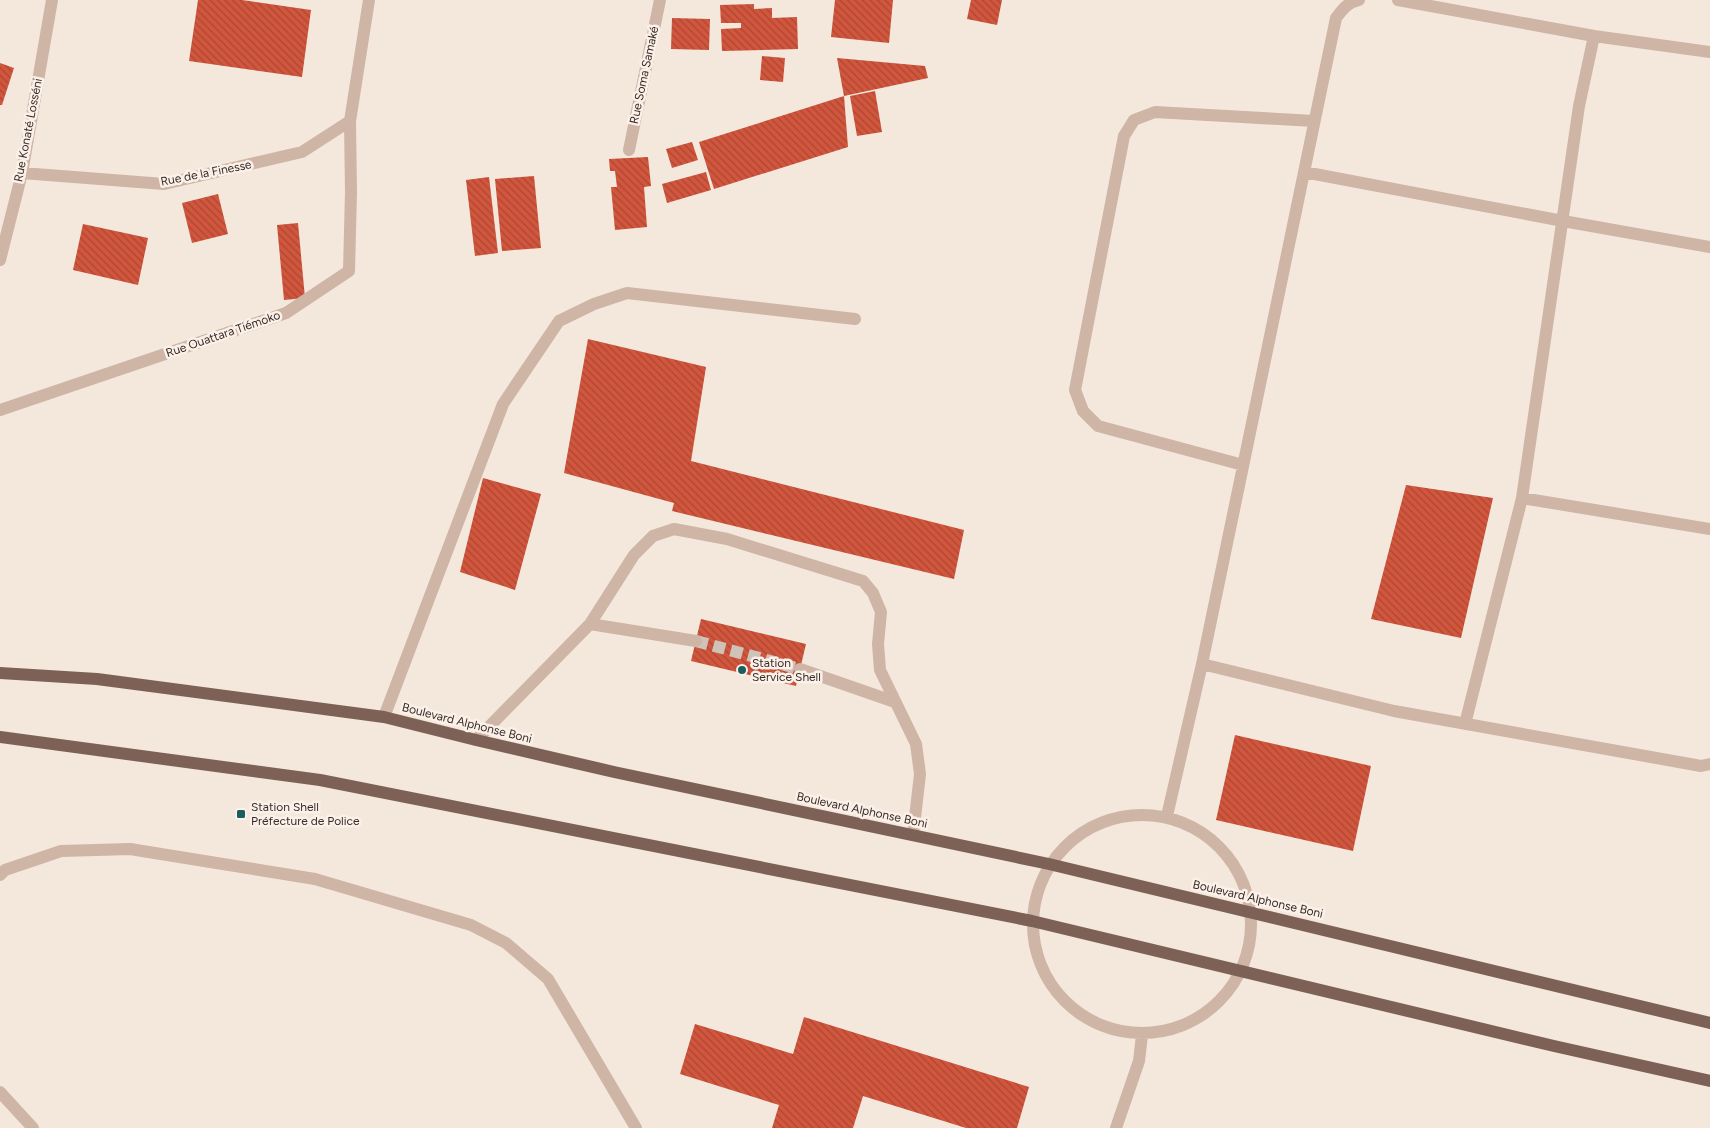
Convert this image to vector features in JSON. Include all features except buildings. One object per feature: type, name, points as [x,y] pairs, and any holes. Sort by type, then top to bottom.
[{"type":"main road","name":"Boulevard Alphonse Boni","points":[[0,673],[97,679],[384,717],[614,772],[1049,864],[1252,911],[1710,1023]]},
{"type":"main road","points":[[0,737],[320,780],[1032,921],[1710,1081]]},
{"type":"street","name":"Rue Konaté Losséni","points":[[0,260],[22,173],[52,0]]},
{"type":"street","name":"Rue Ouattara Tiémoko","points":[[0,410],[286,313],[349,271],[350,121],[369,0]]},
{"type":"street","name":"Rue Soma Samaké","points":[[629,150],[660,0]]},
{"type":"street","points":[[1167,816],[1202,664],[1336,18],[1350,2],[1359,0]]},
{"type":"street","points":[[1398,0],[1594,36],[1710,52]]},
{"type":"street","points":[[1465,724],[1522,498],[1579,106],[1594,36]]},
{"type":"street","points":[[1244,465],[1098,426],[1083,411],[1075,390],[1124,136],[1134,120],[1155,112],[1314,122]]},
{"type":"street","name":"Rue de la Finesse","points":[[22,173],[164,184],[302,152],[350,121]]},
{"type":"street","points":[[1304,172],[1710,247]]},
{"type":"street","points":[[384,717],[503,404],[559,321],[594,304],[627,293],[855,319]]},
{"type":"street","points":[[1522,498],[1710,529]]},
{"type":"street","points":[[476,740],[590,624],[634,555],[653,536],[674,529],[727,538],[862,581],[873,593],[881,612],[878,644],[880,670],[916,744],[920,774],[913,835]]},
{"type":"street","points":[[590,624],[696,641]]},
{"type":"street","points":[[1202,664],[1394,711],[1701,766],[1710,764]]},
{"type":"street","points":[[800,669],[895,702]]},
{"type":"street","points":[[1122,815],[1167,816],[1208,835],[1237,869],[1252,911],[1251,942],[1242,972],[1218,1005],[1182,1027],[1142,1035],[1099,1026],[1063,1001],[1040,964],[1032,921],[1037,891],[1049,864],[1081,832],[1122,815]]},
{"type":"street","points":[[0,875],[5,870],[61,851],[130,849],[315,879],[471,924],[506,943],[548,979],[636,1128]]},
{"type":"street","points":[[1116,1128],[1139,1061],[1142,1035]]},
{"type":"street","points":[[0,1092],[33,1128]]},
{"type":"tunnel","points":[[696,641],[800,669]]},
{"type":"place","name":"Station Service Shell","points":[[742,670]]},
{"type":"place","name":"Station Shell Préfecture de Police","points":[[241,814]]}]
